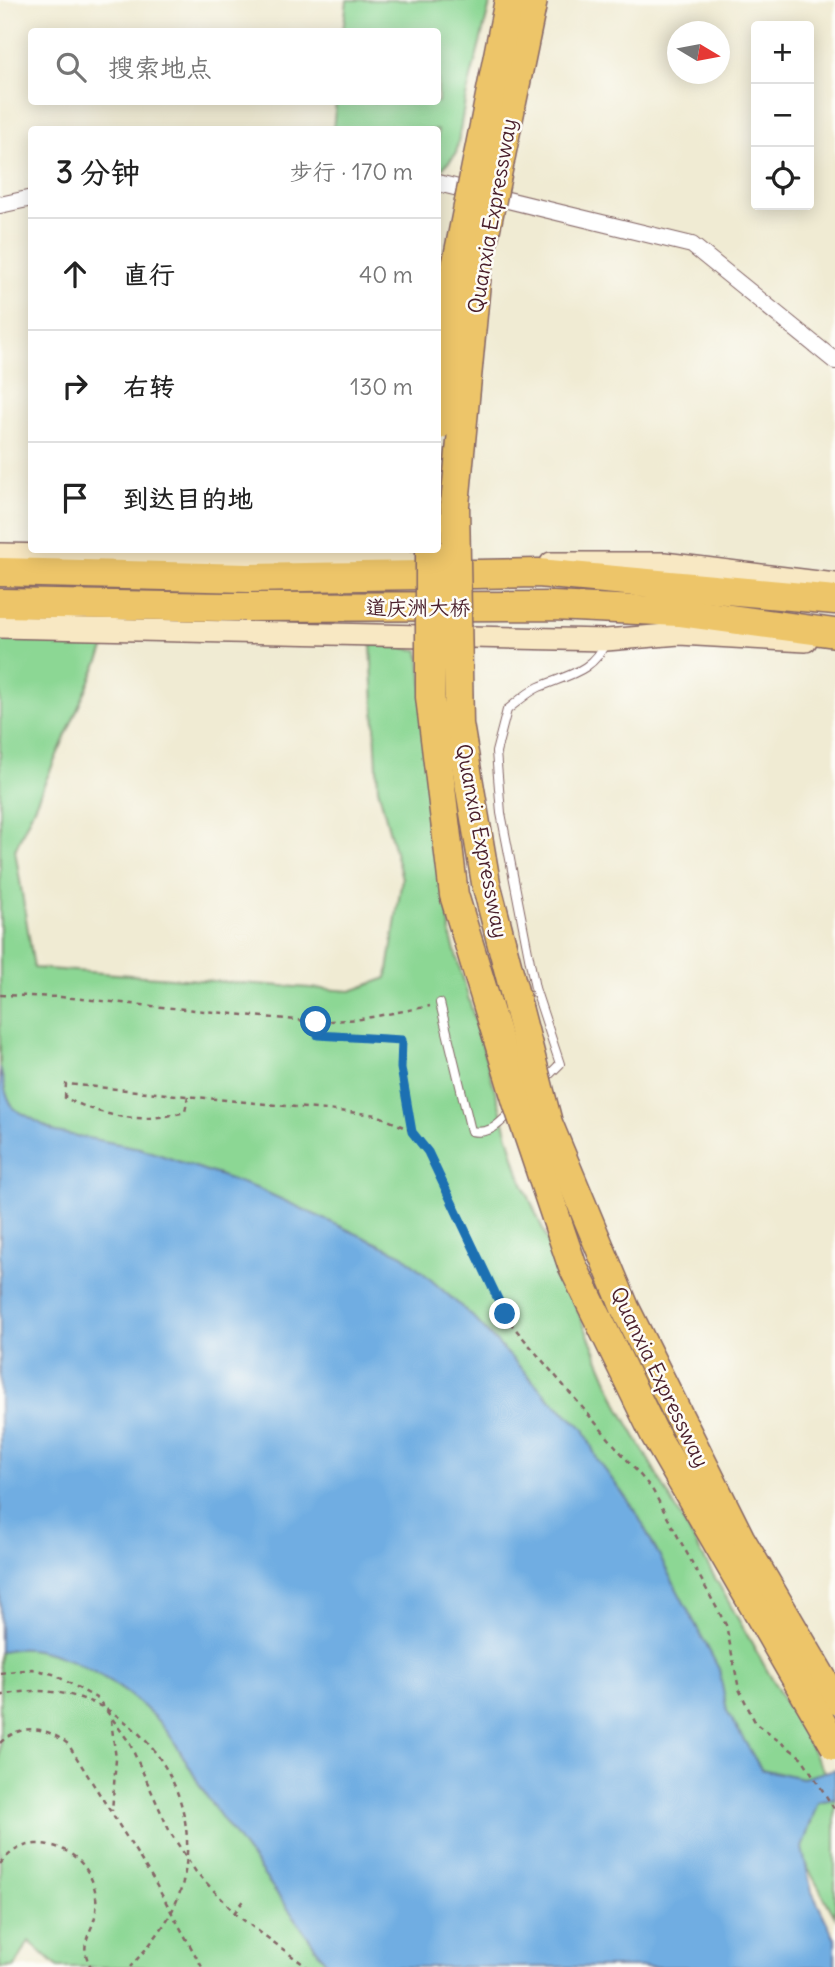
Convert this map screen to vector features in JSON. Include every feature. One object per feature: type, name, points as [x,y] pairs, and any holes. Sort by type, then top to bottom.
[{"type":"highway","name":"Quanxia Expressway","points":[[441,387],[447,312],[509,0]]},
{"type":"highway","name":"Quanxia Expressway","points":[[533,0],[477,271],[455,505],[459,724],[486,883],[548,1123],[625,1308],[740,1538],[835,1700]]},
{"type":"highway","name":"Quanxia Expressway","points":[[430,553],[430,697],[454,895],[517,1102],[572,1265],[655,1435],[835,1745]]},
{"type":"highway","name":"道庆洲大桥","points":[[0,572],[248,578],[538,573],[835,600]]},
{"type":"highway","name":"道庆洲大桥","points":[[0,603],[227,607],[553,606],[679,612],[835,633]]},
{"type":"main road","points":[[0,554],[664,563],[835,584]]},
{"type":"main road","points":[[0,627],[607,640],[679,634],[835,644]]},
{"type":"street","points":[[441,184],[692,245],[835,361]]},
{"type":"street","points":[[0,205],[28,199]]},
{"type":"lane","points":[[532,1091],[560,1064],[535,988],[517,905],[501,813],[496,752],[507,710],[537,688],[572,676],[591,665],[601,655],[607,640]]},
{"type":"lane","points":[[440,1003],[471,1131],[483,1133],[495,1128],[523,1100]]},
{"type":"path","points":[[1,995],[61,997],[316,1022],[361,1019],[440,1003]]},
{"type":"path","points":[[316,1022],[318,1035],[402,1040],[401,1068],[412,1132]]},
{"type":"path","points":[[188,1096],[185,1112],[153,1120],[103,1114],[65,1098],[66,1084],[188,1096],[377,1115],[412,1132],[428,1152],[512,1325],[652,1489],[726,1625],[739,1689],[756,1724],[802,1758],[835,1810]]},
{"type":"path","points":[[0,1673],[32,1669],[53,1674],[98,1699],[139,1762],[170,1832],[196,1872],[234,1913],[307,1967]]},
{"type":"path","points":[[0,1696],[37,1691],[90,1701],[137,1729],[170,1772],[187,1824],[184,1879],[176,1905],[163,1928],[130,1967]]},
{"type":"path","points":[[111,1717],[116,1759],[111,1814]]},
{"type":"path","points":[[0,1743],[9,1734],[28,1728],[50,1730],[68,1744],[202,1967]]},
{"type":"path","points":[[0,1864],[8,1853],[26,1844],[48,1844],[69,1852],[82,1861],[97,1894],[96,1914],[84,1941],[91,1967]]},
{"type":"path","points":[[234,1913],[246,1898]]},
{"type":"green space","points":[[347,0],[491,0],[465,101],[456,154],[442,169],[441,126],[333,126],[336,105],[441,105],[441,28],[343,28]]},
{"type":"green space","points":[[0,638],[109,638],[15,850],[34,968],[351,991],[387,978],[402,878],[378,788],[371,644],[419,650],[451,937],[519,1174],[620,1409],[835,1791],[835,1917],[642,1570],[0,1135]]},
{"type":"green space","points":[[42,1633],[159,1695],[340,1967],[58,1967],[29,1941],[15,1967],[0,1967],[0,1645]]},
{"type":"water","points":[[0,1067],[6,1093],[13,1108],[56,1132],[140,1148],[259,1189],[403,1255],[472,1316],[551,1400],[584,1429],[597,1459],[635,1510],[719,1669],[727,1711],[761,1769],[803,1778],[835,1769],[835,1799],[818,1802],[802,1848],[812,1892],[835,1939],[835,1967],[329,1967],[211,1803],[173,1741],[145,1708],[108,1680],[64,1658],[41,1651],[20,1649],[0,1652]]},
{"type":"route","points":[[316,1022],[318,1035],[402,1040],[401,1068],[412,1132],[428,1152],[505,1314]]}]
